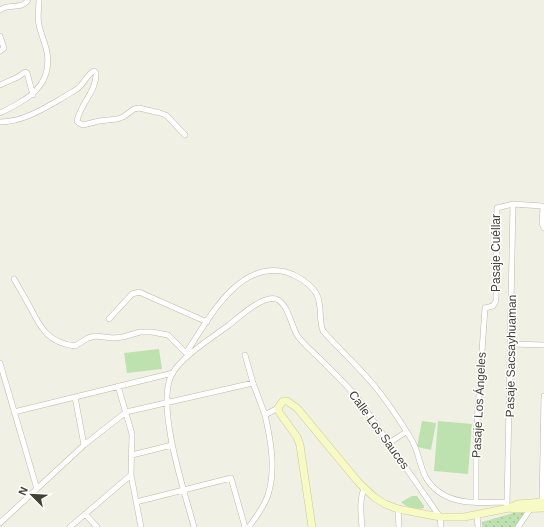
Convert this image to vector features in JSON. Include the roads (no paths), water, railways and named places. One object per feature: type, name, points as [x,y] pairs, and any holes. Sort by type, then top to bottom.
[{"type":"street","points":[[0,10],[3,8],[24,4],[28,0]]},
{"type":"street","points":[[0,113],[32,95],[44,77],[47,68],[47,52],[38,24],[39,0]]},
{"type":"street","points":[[0,36],[4,48],[0,51]]},
{"type":"street","points":[[0,122],[16,120],[54,103],[77,89],[94,71],[96,72],[96,83],[80,111],[77,121],[79,123],[83,125],[99,120],[117,119],[123,117],[134,109],[139,108],[166,115],[185,135]]},
{"type":"street","points":[[0,85],[18,77],[25,72],[27,73],[32,95]]},
{"type":"street","points":[[513,204],[542,206],[542,222],[544,228]]},
{"type":"street","name":"Pasaje Cuéllar","points":[[485,308],[494,306],[496,301],[496,208],[513,204]]},
{"type":"street","name":"Pasaje Sacsayhuaman","points":[[508,506],[513,204]]},
{"type":"street","points":[[194,527],[172,446],[166,402],[167,389],[173,373],[187,354],[216,307],[228,294],[247,278],[264,270],[277,270],[290,273],[309,286],[316,293],[320,301],[321,326],[323,331],[378,390],[411,438],[418,455],[422,471],[429,483],[440,493],[450,498],[462,501],[508,506],[517,509],[531,505],[543,506],[544,396]]},
{"type":"street","points":[[14,279],[41,329],[52,339],[64,344],[75,346],[88,338],[95,336],[113,338],[140,332],[152,332],[168,335],[187,354]]},
{"type":"street","points":[[109,319],[132,294],[139,292],[207,322]]},
{"type":"street","name":"Calle Los Sauces","points":[[187,354],[259,303],[270,299],[276,299],[282,303],[297,336],[350,389],[440,517]]},
{"type":"street","name":"Pasaje Los Ángeles","points":[[476,502],[476,438],[485,308]]},
{"type":"street","points":[[511,344],[544,345]]},
{"type":"street","points":[[245,355],[265,415],[271,448],[272,479],[268,496],[249,527]]},
{"type":"street","points":[[0,363],[37,490]]},
{"type":"street","points":[[14,412],[173,373]]},
{"type":"street","points":[[0,523],[84,445],[126,412],[253,382]]},
{"type":"street","points":[[118,386],[132,434],[131,475],[141,527]]},
{"type":"street","points":[[75,397],[84,445]]},
{"type":"street","points":[[265,415],[278,408],[283,401],[287,401],[297,408],[328,447],[364,488],[380,500],[398,509],[440,517],[464,517],[477,515],[508,506]]},
{"type":"street","points":[[278,408],[279,412],[298,437],[312,527]]},
{"type":"street","points":[[389,443],[406,432]]},
{"type":"street","points":[[132,455],[172,446]]},
{"type":"street","points":[[70,527],[131,475]]},
{"type":"street","points":[[136,502],[230,478],[245,527]]},
{"type":"street","points":[[362,527],[360,505],[361,495],[364,488]]},
{"type":"street","points":[[518,527],[531,505]]},
{"type":"street","points":[[398,509],[399,527]]},
{"type":"street","points":[[86,514],[97,527]]},
{"type":"street","points":[[477,515],[478,527]]},
{"type":"street","points":[[440,517],[440,527]]}]
